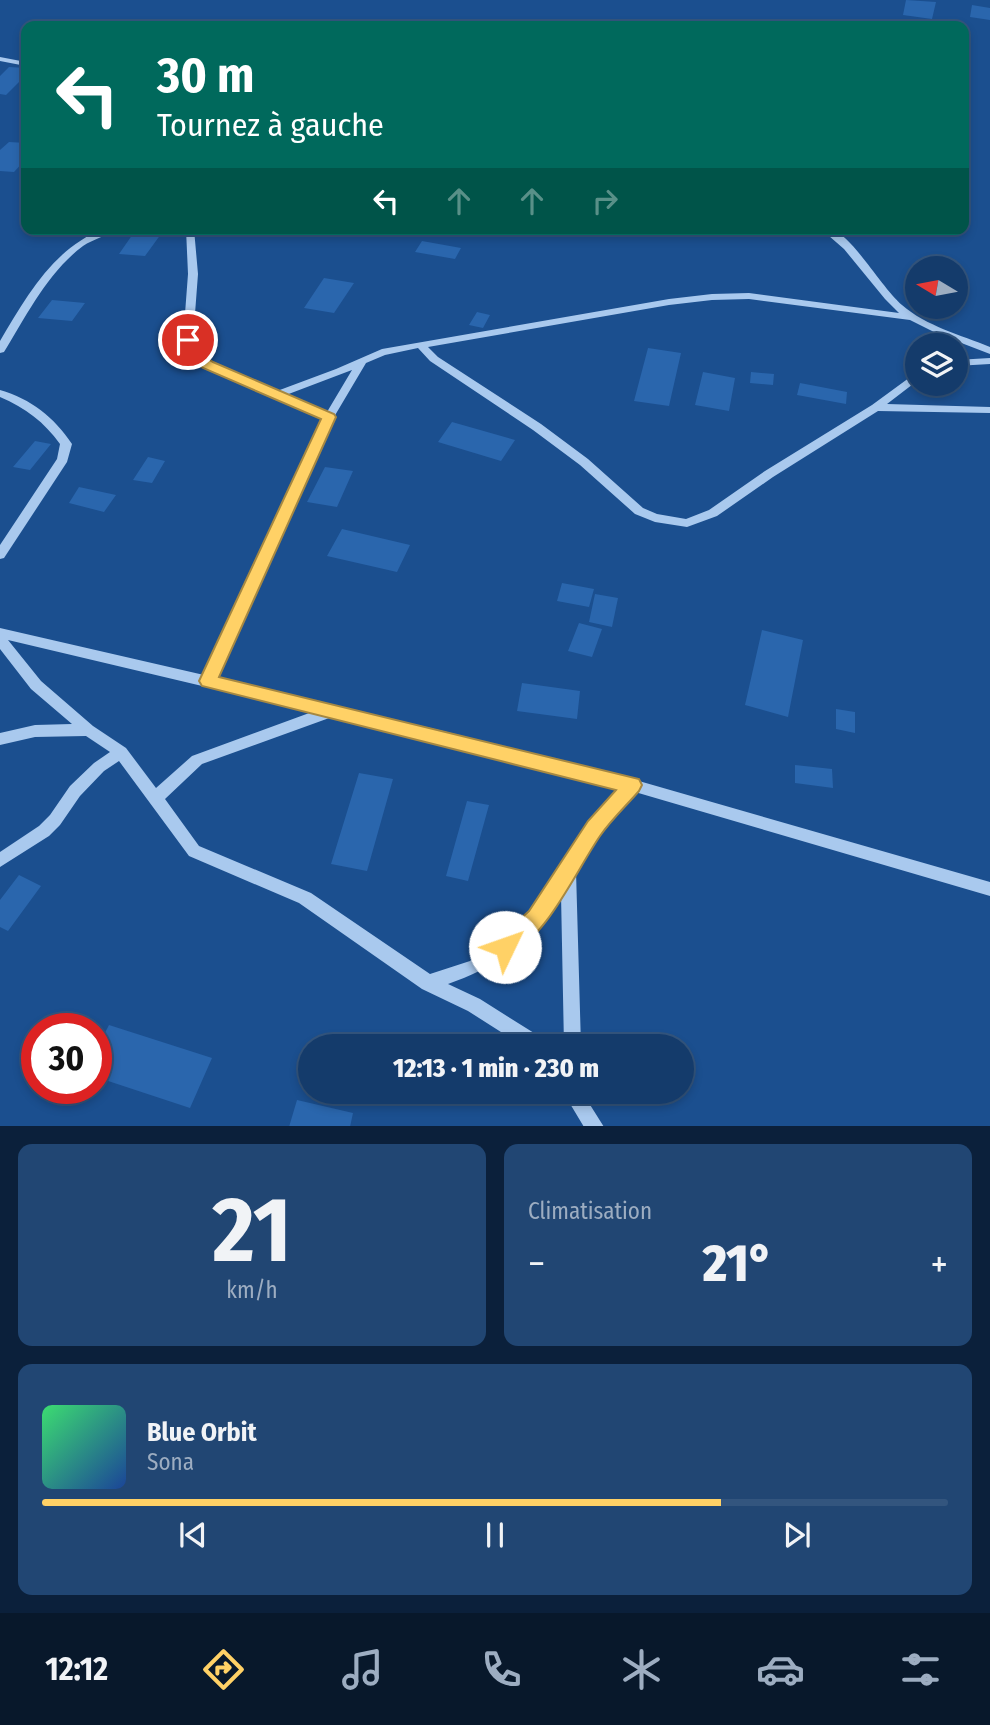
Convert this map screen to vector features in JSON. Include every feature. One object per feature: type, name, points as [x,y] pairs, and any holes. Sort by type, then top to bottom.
[{"type":"street","points":[[0,60],[21,63]]},
{"type":"street","points":[[0,351],[28,301],[81,243],[99,235]]},
{"type":"street","points":[[190,235],[193,274],[188,340],[195,356],[208,365],[329,417]]},
{"type":"street","points":[[835,235],[863,261],[880,288],[905,312]]},
{"type":"street","points":[[278,394],[382,352],[669,302],[749,296],[905,316]]},
{"type":"street","points":[[915,319],[990,351]]},
{"type":"street","points":[[420,345],[434,359],[584,462],[639,511],[667,521],[687,523],[702,520],[876,407],[905,384]]},
{"type":"street","points":[[208,681],[329,417],[362,361]]},
{"type":"street","points":[[968,362],[990,361]]},
{"type":"street","points":[[0,393],[30,405],[50,421],[66,444],[63,459],[0,555]]},
{"type":"street","points":[[876,407],[990,410]]},
{"type":"street","points":[[0,633],[632,785],[990,889]]},
{"type":"street","points":[[0,639],[36,685],[88,730],[121,752],[194,851],[305,898],[428,983],[474,1005],[521,1034]]},
{"type":"street","points":[[156,798],[197,760],[333,711]]},
{"type":"street","points":[[0,738],[35,731],[88,730]]},
{"type":"street","points":[[0,860],[44,831],[87,778],[121,752]]},
{"type":"street","points":[[428,983],[474,967],[505,947],[537,918],[594,827],[632,785]]},
{"type":"street","points":[[568,870],[574,989],[573,1034]]},
{"type":"street","points":[[580,1104],[595,1126]]},
{"type":"building","points":[[906,0],[936,2],[932,19],[903,15]]},
{"type":"building","points":[[972,5],[990,8],[990,20],[970,17]]},
{"type":"building","points":[[9,67],[21,68],[21,80],[6,95],[0,94],[0,76]]},
{"type":"building","points":[[9,142],[21,143],[21,164],[14,172],[0,171],[0,150]]},
{"type":"building","points":[[132,235],[160,235],[145,256],[119,254]]},
{"type":"building","points":[[422,241],[461,248],[455,259],[415,252]]},
{"type":"building","points":[[324,278],[354,283],[334,313],[304,308]]},
{"type":"building","points":[[52,300],[85,303],[72,321],[38,318]]},
{"type":"building","points":[[477,312],[490,315],[483,328],[469,325]]},
{"type":"building","points":[[648,348],[681,353],[669,406],[634,401]]},
{"type":"building","points":[[703,372],[735,378],[729,411],[695,405]]},
{"type":"building","points":[[751,372],[774,374],[773,385],[750,383]]},
{"type":"building","points":[[800,383],[847,392],[846,404],[797,395]]},
{"type":"building","points":[[452,422],[515,440],[501,461],[438,442]]},
{"type":"building","points":[[35,441],[51,444],[30,470],[13,467]]},
{"type":"building","points":[[148,457],[165,461],[152,483],[133,480]]},
{"type":"building","points":[[325,467],[353,471],[337,507],[307,502]]},
{"type":"building","points":[[79,487],[116,495],[104,512],[69,503]]},
{"type":"building","points":[[342,529],[410,545],[397,572],[327,556]]},
{"type":"building","points":[[562,583],[594,589],[589,607],[557,601]]},
{"type":"building","points":[[595,594],[618,598],[612,627],[589,622]]},
{"type":"building","points":[[579,623],[602,629],[592,657],[568,651]]},
{"type":"building","points":[[762,630],[803,640],[788,717],[745,705]]},
{"type":"building","points":[[522,683],[580,691],[577,719],[517,711]]},
{"type":"building","points":[[836,709],[855,712],[855,733],[836,729]]},
{"type":"building","points":[[795,765],[832,769],[833,788],[795,783]]},
{"type":"building","points":[[359,773],[393,779],[367,871],[331,864]]},
{"type":"building","points":[[467,801],[489,805],[468,881],[446,876]]},
{"type":"building","points":[[19,875],[41,886],[8,931],[0,927],[0,900]]},
{"type":"building","points":[[112,1026],[212,1058],[190,1108],[112,1082]]},
{"type":"building","points":[[297,1100],[298,1104],[314,1104],[353,1113],[350,1126],[289,1126]]},
{"type":"route","points":[[188,340],[195,356],[208,365],[329,417],[208,681],[632,785],[594,827],[537,918],[505,947]]}]
